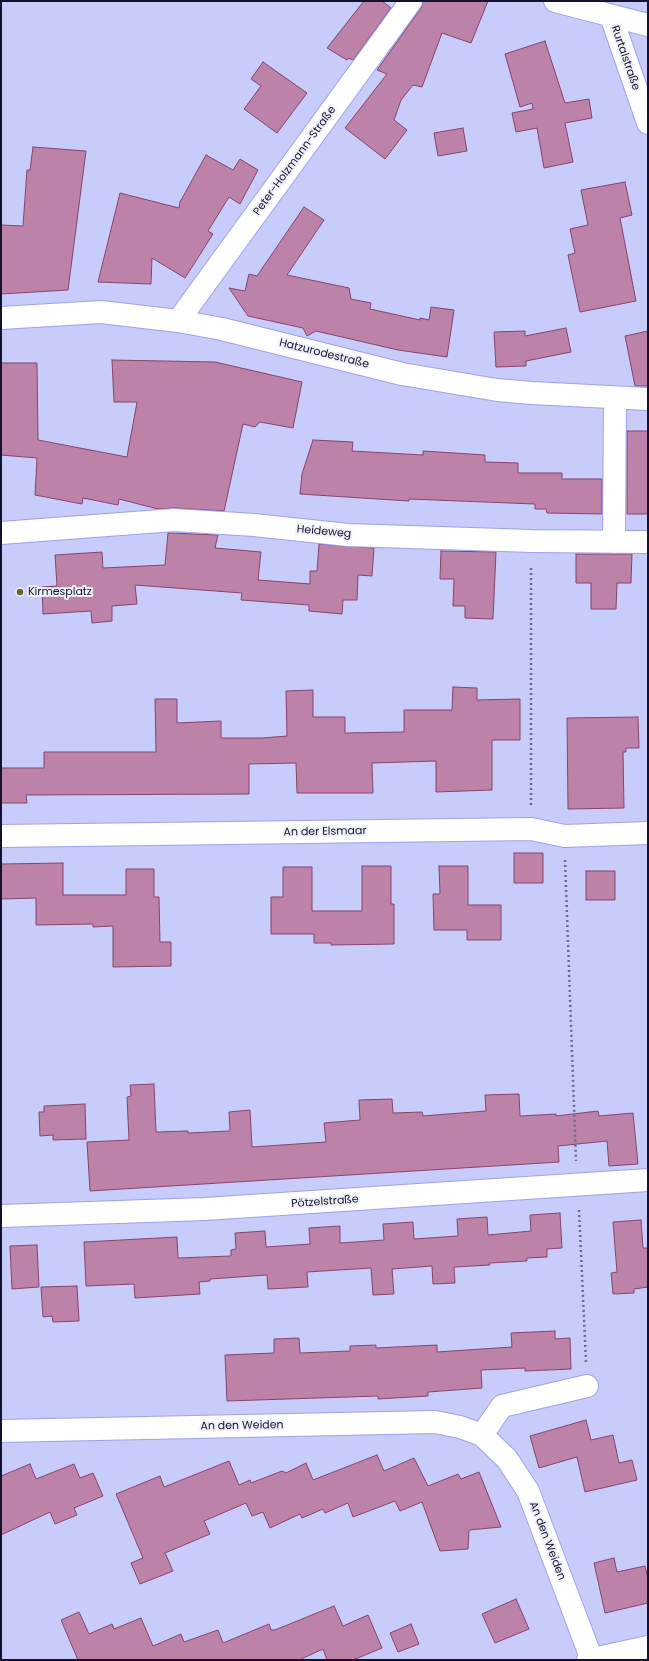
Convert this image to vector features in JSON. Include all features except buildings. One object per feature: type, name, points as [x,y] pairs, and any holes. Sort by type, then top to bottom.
[{"type":"street","name":"Peter-Holzmann-Straße","points":[[178,321],[411,1]]},
{"type":"street","name":"Rurtalstraße","points":[[555,1],[648,25]]},
{"type":"street","name":"Rurtalstraße","points":[[611,16],[648,123]]},
{"type":"street","name":"Hatzurodestraße","points":[[1,318],[101,312],[178,321],[222,329],[402,374],[497,390],[648,399]]},
{"type":"street","points":[[614,542],[615,398]]},
{"type":"street","name":"Heideweg","points":[[1,533],[174,520],[348,535],[532,541],[648,542]]},
{"type":"street","name":"An der Elsmaar","points":[[1,836],[531,829],[564,836],[648,833]]},
{"type":"street","name":"Pötzelstraße","points":[[1,1216],[205,1210],[648,1180]]},
{"type":"street","points":[[482,1435],[502,1406],[587,1386]]},
{"type":"street","name":"An den Weiden","points":[[1,1431],[434,1422],[460,1427],[482,1435],[507,1459],[528,1491],[591,1660]]},
{"type":"street","points":[[591,1660],[648,1647]]},
{"type":"path","points":[[531,829],[532,541]]},
{"type":"path","points":[[564,836],[576,1186],[579,1202],[587,1386]]},
{"type":"place","name":"Kirmesplatz","points":[[20,592]]}]
